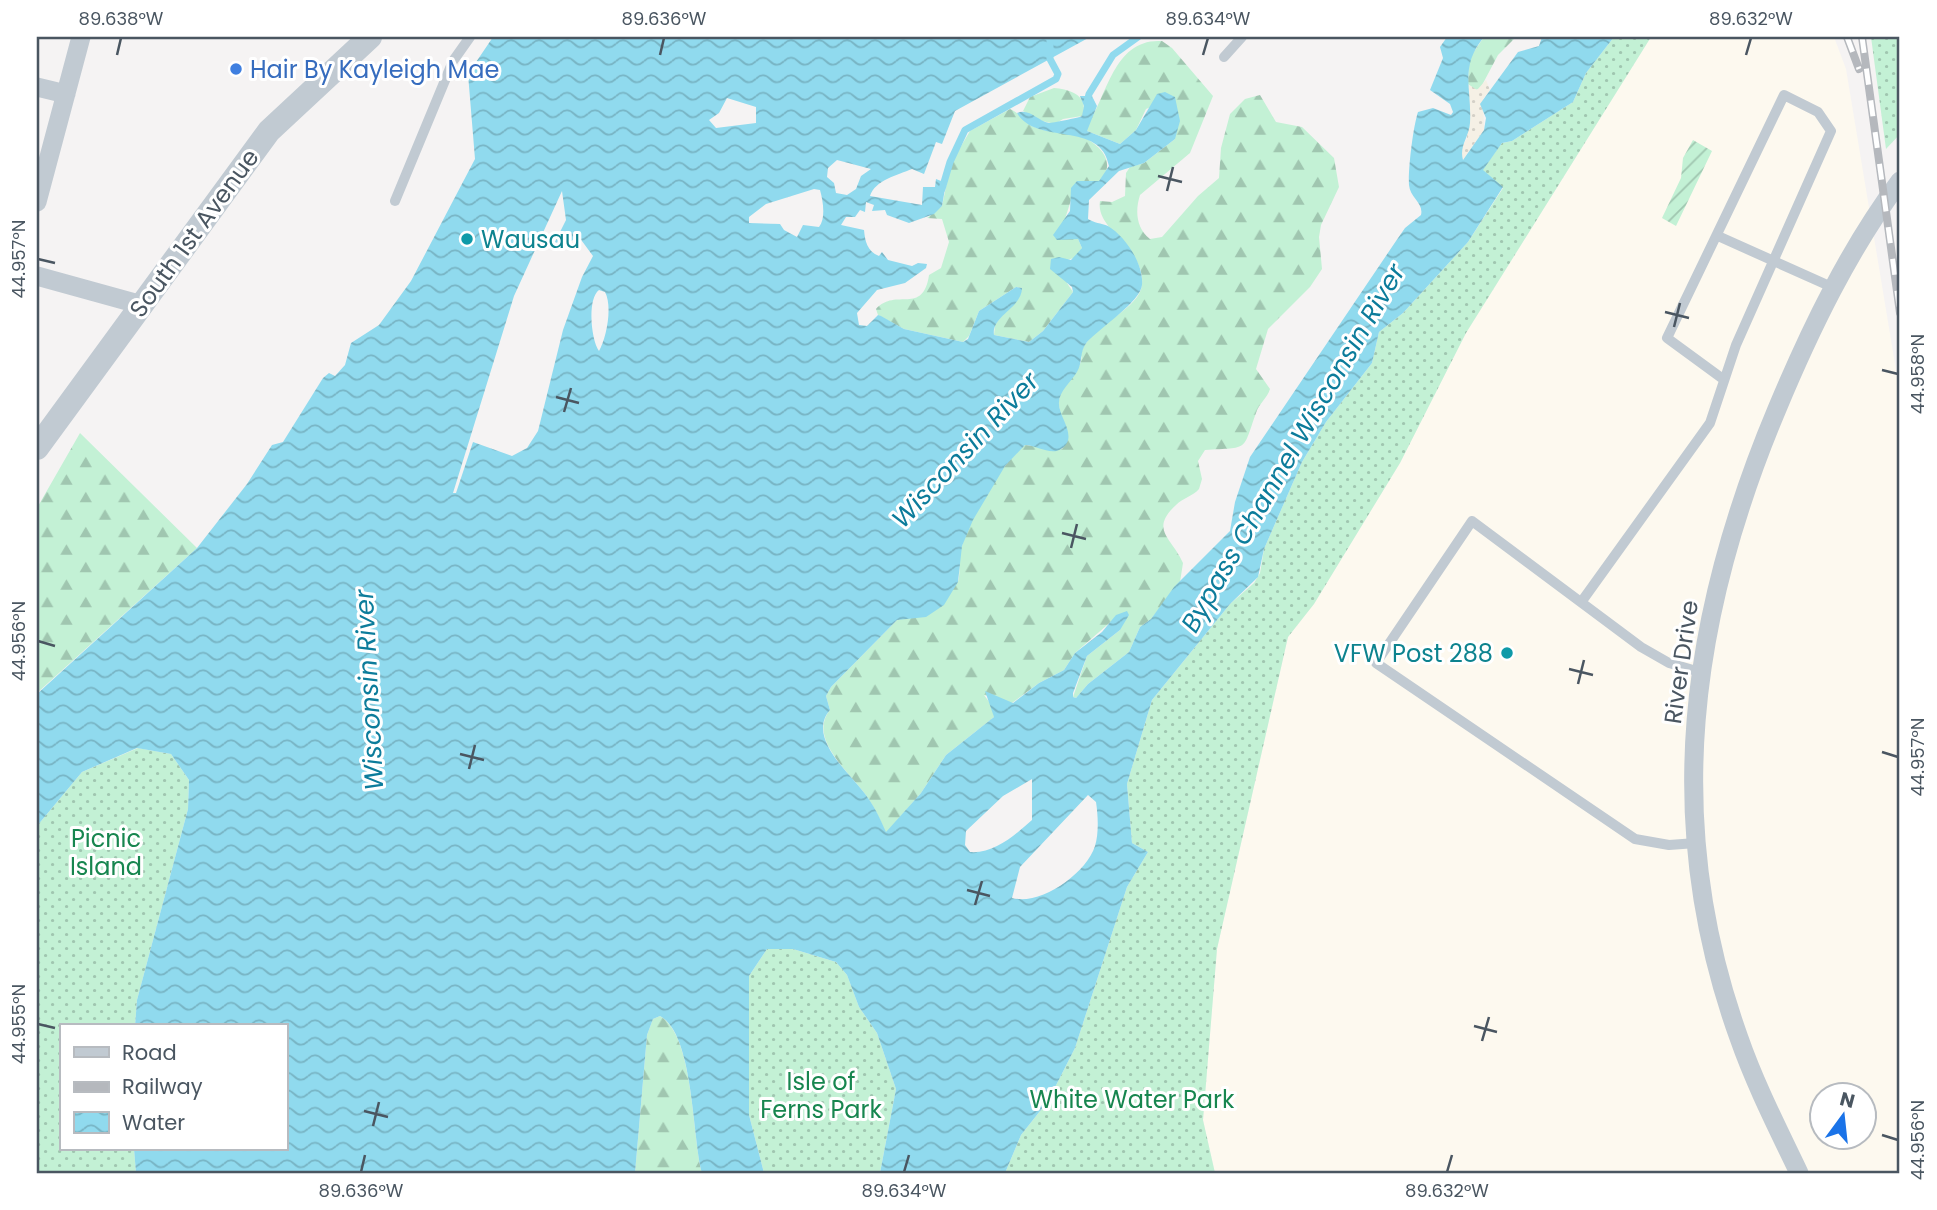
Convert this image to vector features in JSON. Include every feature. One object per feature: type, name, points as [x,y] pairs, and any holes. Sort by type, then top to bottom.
[{"type":"street","points":[[37,202],[81,37]]},
{"type":"street","name":"South 1st Avenue","points":[[37,448],[269,131],[370,37]]},
{"type":"street","points":[[37,87],[66,94]]},
{"type":"street","name":"River Drive","points":[[1799,1173],[1750,1068],[1731,1015],[1709,932],[1696,843],[1693,773],[1700,672],[1714,599],[1752,475],[1785,391],[1835,288],[1874,219],[1900,181]]},
{"type":"street","points":[[37,276],[142,305]]},
{"type":"lane","points":[[395,201],[453,61],[470,37]]},
{"type":"lane","points":[[1224,57],[1242,37]]},
{"type":"lane","points":[[1582,601],[1710,423],[1723,379],[1831,131],[1818,113],[1784,95],[1667,338],[1723,379]]},
{"type":"lane","points":[[1718,236],[1835,288]]},
{"type":"lane","points":[[1696,843],[1669,845],[1635,839],[1376,663],[1472,521],[1658,658],[1700,672]]},
{"type":"shaded area","points":[[1651,37],[1834,37],[1846,69],[1900,394],[1900,1173],[1215,1173],[1203,1120],[1217,949],[1288,637],[1314,604],[1400,463],[1466,333]]},
{"type":"green space","points":[[1484,37],[1516,37],[1498,55],[1480,89],[1473,90],[1468,84],[1469,59]]},
{"type":"green space","name":"White Water Park","points":[[1614,37],[1651,37],[1466,333],[1400,463],[1314,604],[1288,637],[1217,949],[1203,1120],[1215,1173],[1005,1173],[1021,1135],[1048,1101],[1075,1048],[1127,887],[1148,852],[1132,843],[1127,784],[1152,700],[1230,604],[1254,583],[1260,573],[1264,549],[1302,462],[1326,422],[1372,363],[1379,332],[1403,313],[1468,242],[1503,188],[1482,170],[1502,143],[1512,141],[1573,102],[1586,73]]},
{"type":"green space","points":[[1871,37],[1900,37],[1900,134],[1886,149]]},
{"type":"green space","points":[[1162,41],[1172,48],[1213,96],[1190,153],[1140,195],[1137,213],[1145,235],[1150,239],[1162,237],[1198,196],[1219,178],[1221,148],[1230,114],[1245,99],[1260,95],[1276,122],[1302,127],[1334,158],[1339,187],[1321,225],[1319,237],[1322,269],[1310,287],[1268,329],[1256,369],[1270,389],[1257,410],[1246,441],[1237,447],[1205,450],[1198,461],[1202,479],[1199,489],[1176,505],[1164,521],[1165,534],[1183,563],[1180,582],[1151,619],[1140,627],[1129,652],[1088,684],[1076,698],[1073,697],[1087,656],[1120,630],[1114,619],[1075,653],[1064,670],[1039,683],[1012,703],[984,695],[993,707],[994,717],[946,755],[921,793],[886,833],[868,799],[841,766],[827,743],[824,721],[830,710],[826,696],[831,687],[897,620],[904,617],[915,618],[958,582],[961,549],[971,521],[995,479],[1015,455],[1025,445],[1062,449],[1066,442],[1067,431],[1059,404],[1061,393],[1079,366],[1087,342],[1133,301],[1140,293],[1142,284],[1141,271],[1136,260],[1105,221],[1100,211],[1100,201],[1112,202],[1125,196],[1126,173],[1130,167],[1144,163],[1175,139],[1175,97],[1146,109],[1136,130],[1120,144],[1087,131],[1087,126],[1114,70],[1123,58],[1146,42]]},
{"type":"green space","points":[[1054,88],[1072,92],[1081,99],[1084,109],[1082,116],[1063,119],[1055,124],[1042,121],[1023,111],[1030,97]]},
{"type":"green space","points":[[1010,109],[1037,128],[1070,133],[1091,141],[1106,159],[1105,174],[1099,181],[1077,181],[1059,238],[1078,239],[1082,248],[1077,257],[1067,260],[1067,283],[1073,292],[1043,331],[1029,342],[994,335],[995,325],[1022,288],[1016,287],[979,311],[969,336],[963,342],[904,329],[878,315],[876,309],[884,303],[921,295],[929,275],[941,268],[949,242],[942,219],[927,218],[942,206],[951,163],[970,131]]},
{"type":"green space","points":[[1693,140],[1712,151],[1676,226],[1662,218],[1681,178],[1683,158]]},
{"type":"green space","points":[[80,433],[197,548],[37,693],[37,508]]},
{"type":"green space","name":"Picnic Island","points":[[138,748],[171,754],[189,780],[188,809],[137,1000],[135,1024],[60,1024],[60,1150],[134,1150],[136,1173],[37,1173],[37,826],[82,772]]},
{"type":"green space","name":"Isle of Ferns Park","points":[[767,949],[793,949],[836,962],[847,975],[859,1007],[877,1033],[896,1089],[880,1173],[764,1173],[749,1115],[749,976]]},
{"type":"green space","name":"Isle of Ferns Park","points":[[660,1016],[671,1027],[680,1043],[686,1065],[702,1173],[635,1173],[647,1035],[653,1019]]},
{"type":"sand","points":[[1486,80],[1490,90],[1483,99],[1484,130],[1462,161],[1460,151],[1467,138],[1468,84],[1477,90]]},
{"type":"water","name":"Bypass Channel Wisconsin River","points":[[493,37],[1090,37],[955,111],[942,144],[936,142],[924,174],[912,169],[894,176],[877,186],[870,196],[922,205],[923,187],[935,187],[936,179],[946,183],[942,206],[934,214],[909,223],[887,215],[885,210],[872,211],[874,205],[866,202],[865,212],[860,210],[855,217],[846,217],[841,225],[864,230],[867,245],[879,256],[882,252],[888,260],[912,266],[918,263],[927,264],[926,268],[905,283],[877,290],[857,313],[859,325],[867,326],[878,315],[904,329],[963,342],[968,339],[979,311],[1016,287],[1022,288],[1021,295],[997,322],[994,335],[1029,342],[1043,331],[1073,292],[1072,287],[1050,269],[1051,259],[1059,257],[1071,260],[1082,248],[1078,239],[1057,240],[1053,235],[1070,211],[1071,188],[1077,181],[1099,181],[1109,166],[1104,152],[1094,143],[1038,129],[1026,123],[1017,113],[1030,113],[1049,123],[1071,119],[1082,116],[1084,106],[1080,96],[1092,96],[1097,106],[1087,131],[1120,144],[1136,130],[1157,94],[1165,92],[1175,97],[1180,121],[1175,139],[1144,163],[1119,171],[1089,200],[1088,219],[1108,226],[1127,244],[1140,268],[1142,285],[1135,299],[1087,342],[1077,372],[1061,395],[1059,404],[1068,433],[1066,444],[1057,451],[1025,445],[1005,466],[973,520],[962,546],[958,582],[944,605],[926,617],[897,620],[831,687],[826,696],[830,710],[824,721],[823,733],[827,745],[871,802],[886,832],[921,793],[946,755],[994,717],[985,691],[1013,703],[1039,683],[1064,670],[1075,653],[1102,632],[1116,615],[1127,611],[1129,615],[1120,630],[1087,656],[1073,693],[1076,698],[1088,684],[1129,652],[1140,627],[1151,619],[1174,587],[1230,531],[1235,502],[1250,457],[1405,228],[1421,215],[1421,207],[1409,185],[1413,138],[1418,112],[1433,108],[1451,115],[1453,112],[1450,104],[1430,90],[1443,58],[1440,47],[1447,37],[1484,37],[1476,48],[1469,68],[1470,123],[1462,150],[1463,160],[1484,130],[1486,118],[1480,104],[1518,52],[1539,46],[1542,37],[1614,37],[1586,73],[1573,102],[1512,141],[1502,143],[1483,170],[1503,187],[1468,242],[1403,313],[1379,332],[1372,363],[1326,422],[1302,462],[1264,549],[1258,577],[1230,604],[1152,700],[1127,784],[1132,843],[1148,852],[1127,887],[1075,1048],[1048,1101],[1021,1135],[1005,1173],[880,1173],[896,1089],[877,1033],[859,1007],[847,975],[836,962],[793,949],[767,949],[749,976],[749,1115],[764,1173],[702,1173],[686,1064],[680,1043],[671,1026],[660,1016],[653,1019],[647,1035],[635,1173],[136,1173],[134,1150],[287,1150],[287,1024],[135,1024],[137,1000],[188,809],[189,780],[171,754],[137,748],[82,772],[37,826],[37,694],[197,548],[247,484],[272,445],[283,442],[323,378],[329,373],[335,376],[345,365],[351,343],[379,325],[411,281],[475,159],[468,74]],"holes":[[[727,98],[756,107],[756,123],[716,128],[709,120],[719,113]],[[837,160],[871,169],[861,176],[856,189],[847,195],[836,193],[834,183],[827,177],[828,168]],[[814,189],[820,190],[823,219],[819,227],[803,225],[797,237],[784,230],[780,224],[749,223],[749,217],[766,204]],[[562,191],[566,220],[555,242],[563,245],[579,237],[593,256],[582,277],[563,330],[538,431],[527,448],[512,456],[473,442],[456,493],[453,493],[514,296]],[[599,290],[605,292],[608,306],[608,323],[599,351],[592,329],[595,295]],[[1032,779],[1032,820],[996,847],[970,852],[965,845],[966,831],[1003,796]],[[1088,795],[1096,802],[1098,830],[1095,846],[1090,857],[1072,877],[1061,886],[1036,897],[1012,898],[1020,867]]]},
{"type":"waterway","name":"Wisconsin River","points":[[942,189],[950,162],[965,130],[1056,79],[1058,74],[1050,59],[1050,37]]},
{"type":"waterway","name":"Wisconsin River","points":[[1087,102],[1089,94],[1113,55],[1138,37]]},
{"type":"railway","points":[[1847,37],[1859,69]]},
{"type":"railway","points":[[1862,37],[1900,313]]},
{"type":"place","name":"Hair By Kayleigh Mae","points":[[236,69]]},
{"type":"place","name":"Wausau","points":[[467,239]]},
{"type":"place","name":"VFW Post 288","points":[[1507,653]]}]
